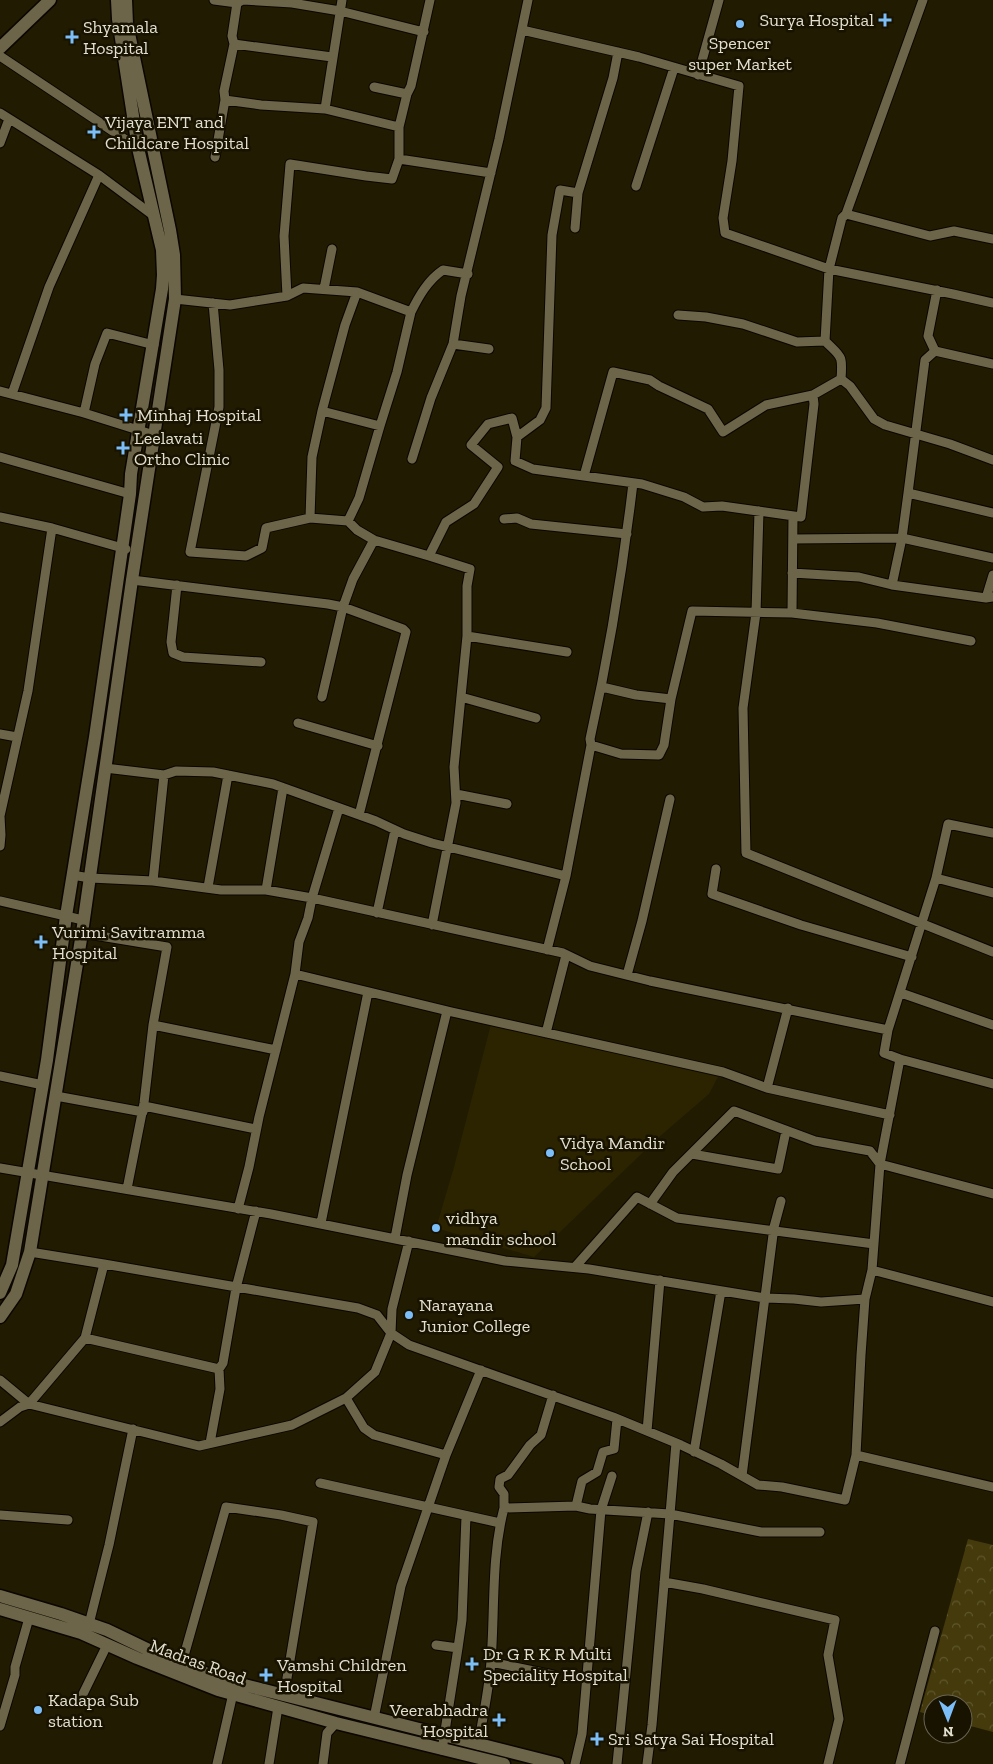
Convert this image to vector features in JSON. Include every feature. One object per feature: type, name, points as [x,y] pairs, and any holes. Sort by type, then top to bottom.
[{"type":"main road","points":[[0,48],[50,0]]},
{"type":"main road","points":[[0,1293],[12,1265],[28,1173],[72,875],[95,737],[138,431],[162,289],[169,275],[174,255],[138,148],[118,20],[117,0]]},
{"type":"main road","points":[[126,0],[130,43],[161,216]]},
{"type":"main road","points":[[0,1316],[16,1294],[30,1252],[56,1096],[175,299],[169,275]]},
{"type":"main road","points":[[0,1596],[107,1630],[220,1679],[234,1689],[281,1701],[374,1718],[558,1764]]},
{"type":"main road","name":"Madras Road","points":[[0,1609],[81,1633],[218,1690],[234,1689]]},
{"type":"main road","points":[[281,1701],[336,1723],[442,1750],[470,1760],[504,1764]]},
{"type":"street","points":[[214,0],[237,3],[243,0],[292,3],[340,11],[424,32]]},
{"type":"street","points":[[325,109],[342,0]]},
{"type":"street","points":[[287,296],[284,236],[290,164],[366,176],[392,178],[399,159],[399,127],[407,94],[411,86],[430,0]]},
{"type":"street","points":[[412,459],[431,398],[453,344],[461,296],[468,274],[491,173],[528,0]]},
{"type":"street","points":[[698,75],[719,0]]},
{"type":"street","points":[[825,341],[828,269],[842,218],[846,214],[923,0]]},
{"type":"street","points":[[215,156],[225,100],[224,91],[234,44],[232,36],[237,3]]},
{"type":"street","points":[[522,30],[639,56],[739,86],[732,161],[724,218],[724,234],[828,269],[937,290],[993,304]]},
{"type":"street","points":[[234,44],[332,57]]},
{"type":"street","points":[[575,228],[578,193],[613,78],[618,52]]},
{"type":"street","points":[[0,56],[138,148]]},
{"type":"street","points":[[636,186],[674,68]]},
{"type":"street","points":[[374,87],[407,94]]},
{"type":"street","points":[[225,100],[261,105],[325,109],[399,127]]},
{"type":"street","points":[[0,113],[161,216]]},
{"type":"street","points":[[0,143],[9,119]]},
{"type":"street","points":[[399,159],[491,173]]},
{"type":"street","points":[[12,394],[49,287],[99,175]]},
{"type":"street","points":[[517,436],[540,420],[546,408],[552,235],[560,190],[578,193]]},
{"type":"street","points":[[846,214],[930,236],[954,231],[993,239]]},
{"type":"street","points":[[324,289],[332,249]]},
{"type":"street","points":[[348,522],[359,498],[397,372],[411,312],[420,295],[434,276],[443,270],[468,274]]},
{"type":"street","points":[[175,299],[230,306],[287,296],[303,288],[324,289],[357,292],[411,312]]},
{"type":"street","points":[[935,351],[928,336],[937,290]]},
{"type":"street","points":[[310,518],[312,457],[345,324],[357,292]]},
{"type":"street","points":[[213,303],[219,370],[218,407],[190,552],[246,556],[262,548],[266,528],[310,518],[348,522],[374,540],[470,569],[467,586],[467,636],[454,768],[456,803],[432,925]]},
{"type":"street","points":[[678,315],[706,316],[742,324],[797,342],[825,341],[838,352],[842,359],[841,379]]},
{"type":"street","points":[[84,413],[95,364],[107,333],[154,345]]},
{"type":"street","points":[[453,344],[489,349]]},
{"type":"street","points":[[935,351],[993,364]]},
{"type":"street","points":[[892,586],[902,538],[925,360],[935,351]]},
{"type":"street","points":[[584,476],[614,372],[650,380],[708,409],[723,432],[766,405],[813,395],[841,379]]},
{"type":"street","points":[[841,379],[850,386],[874,419],[884,425],[950,444],[993,460]]},
{"type":"street","points":[[0,391],[84,413],[154,435]]},
{"type":"street","points":[[430,556],[446,522],[474,504],[498,467],[471,445],[488,424],[512,418],[517,436],[515,461],[533,469],[633,483],[684,496],[703,507],[722,506],[801,517],[814,404],[813,395]]},
{"type":"street","points":[[322,411],[380,426]]},
{"type":"street","points":[[0,457],[130,494]]},
{"type":"street","points":[[547,950],[566,876],[591,745],[590,738],[602,686],[627,534],[633,483]]},
{"type":"street","points":[[908,493],[993,514]]},
{"type":"street","points":[[759,511],[756,613],[744,708],[746,852],[993,952]]},
{"type":"street","points":[[792,613],[793,516]]},
{"type":"street","points":[[0,517],[52,528],[136,552]]},
{"type":"street","points":[[504,519],[517,518],[531,524],[627,534]]},
{"type":"street","points":[[0,846],[0,816],[28,691],[52,528]]},
{"type":"street","points":[[793,539],[902,538],[993,558]]},
{"type":"street","points":[[322,696],[343,607],[353,579],[374,540]]},
{"type":"street","points":[[792,573],[859,577],[892,586],[990,598],[993,575]]},
{"type":"street","points":[[132,580],[328,604],[343,607],[403,629],[406,632],[359,815]]},
{"type":"street","points":[[177,585],[171,642],[173,653],[183,656],[261,662]]},
{"type":"street","points":[[591,745],[621,754],[659,755],[664,745],[671,699],[692,611],[792,613],[877,623],[972,641]]},
{"type":"street","points":[[467,636],[567,652]]},
{"type":"street","points":[[602,686],[636,695],[671,699]]},
{"type":"street","points":[[461,697],[536,718]]},
{"type":"street","points":[[298,723],[378,746]]},
{"type":"street","points":[[0,734],[17,737]]},
{"type":"street","points":[[105,768],[164,774],[176,771],[213,772],[273,784],[432,843],[566,876]]},
{"type":"street","points":[[153,881],[164,774]]},
{"type":"street","points":[[208,887],[228,775]]},
{"type":"street","points":[[266,890],[283,788]]},
{"type":"street","points":[[456,794],[507,804]]},
{"type":"street","points":[[627,975],[642,921],[670,799]]},
{"type":"street","points":[[238,1208],[295,974],[299,942],[308,918],[312,898],[339,808]]},
{"type":"street","points":[[993,833],[948,824],[936,878],[888,1030],[884,1053],[900,1060],[993,1084]]},
{"type":"street","points":[[378,913],[395,830]]},
{"type":"street","points":[[716,869],[712,894],[801,925],[912,957]]},
{"type":"street","points":[[72,875],[90,878],[153,881],[221,890],[266,890],[312,898],[547,950],[566,955],[590,966],[627,975],[888,1030]]},
{"type":"street","points":[[936,878],[993,893]]},
{"type":"street","points":[[0,901],[66,916],[82,926],[167,947],[153,1025],[143,1109],[127,1189]]},
{"type":"street","points":[[546,1033],[566,955]]},
{"type":"street","points":[[295,974],[447,1011],[723,1072],[767,1088],[890,1115]]},
{"type":"street","points":[[320,1224],[368,992]]},
{"type":"street","points":[[900,993],[993,1025]]},
{"type":"street","points":[[767,1088],[788,1008]]},
{"type":"street","points":[[395,1238],[407,1175],[447,1011]]},
{"type":"street","points":[[153,1025],[276,1050]]},
{"type":"street","points":[[30,1252],[358,1308],[377,1315],[391,1333],[409,1345],[553,1395],[648,1431],[676,1443],[758,1485],[845,1500],[856,1455],[865,1299],[872,1270],[880,1164],[900,1060]]},
{"type":"street","points":[[0,1076],[42,1085]]},
{"type":"street","points":[[56,1096],[256,1129]]},
{"type":"street","points":[[650,1204],[673,1172],[734,1111],[815,1141],[870,1151],[880,1164],[993,1194]]},
{"type":"street","points":[[692,1154],[778,1170],[786,1131]]},
{"type":"street","points":[[0,1168],[256,1211],[505,1262],[575,1268],[765,1298],[821,1302],[865,1299]]},
{"type":"street","points":[[575,1268],[637,1197],[677,1218],[874,1244]]},
{"type":"street","points":[[742,1476],[765,1298],[781,1201]]},
{"type":"street","points":[[210,1443],[220,1389],[219,1369],[223,1363],[237,1287],[256,1211]]},
{"type":"street","points":[[0,1380],[29,1404],[199,1446],[292,1425],[346,1398],[375,1372],[391,1333],[392,1309],[409,1241]]},
{"type":"street","points":[[0,1422],[20,1407],[29,1404],[85,1338],[104,1264]]},
{"type":"street","points":[[872,1270],[993,1302]]},
{"type":"street","points":[[648,1431],[660,1280]]},
{"type":"street","points":[[694,1452],[721,1291]]},
{"type":"street","points":[[85,1338],[219,1369]]},
{"type":"street","points":[[374,1718],[401,1586],[446,1455],[481,1370]]},
{"type":"street","points":[[478,1745],[491,1662],[493,1596],[500,1523],[504,1508],[504,1494],[499,1487],[500,1480],[508,1475],[530,1445],[541,1435],[553,1395]]},
{"type":"street","points":[[346,1398],[364,1428],[374,1436],[446,1455]]},
{"type":"street","points":[[576,1506],[582,1481],[597,1472],[602,1452],[614,1449],[617,1419]]},
{"type":"street","points":[[89,1624],[109,1545],[133,1429]]},
{"type":"street","points":[[647,1764],[676,1443]]},
{"type":"street","points":[[856,1455],[993,1487]]},
{"type":"street","points":[[575,1764],[582,1734],[601,1510],[612,1476]]},
{"type":"street","points":[[320,1483],[500,1523]]},
{"type":"street","points":[[504,1508],[576,1506],[601,1510],[670,1514],[761,1532],[820,1532]]},
{"type":"street","points":[[182,1663],[226,1507],[313,1522],[269,1764]]},
{"type":"street","points":[[617,1764],[636,1571],[648,1512]]},
{"type":"street","points":[[0,1515],[68,1520]]},
{"type":"street","points":[[442,1750],[462,1620],[466,1516]]},
{"type":"street","points":[[664,1582],[835,1620],[828,1655],[839,1719],[828,1764]]},
{"type":"street","points":[[0,1726],[15,1675],[14,1667],[29,1618]]},
{"type":"street","points":[[900,1764],[935,1631]]},
{"type":"street","points":[[83,1694],[107,1645]]},
{"type":"street","points":[[436,1645],[458,1648]]},
{"type":"street","points":[[491,1662],[553,1675]]},
{"type":"street","points":[[217,1764],[234,1689]]},
{"type":"street","points":[[323,1764],[326,1733],[336,1723]]},
{"type":"shaded area","name":"Vidya Mandir School","points":[[491,1024],[718,1077],[709,1094],[658,1138],[534,1257],[436,1228],[454,1167]]},
{"type":"green space","points":[[968,1539],[993,1545],[993,1732],[973,1727],[973,1694],[925,1694]]},
{"type":"green space","points":[[923,1701],[923,1713],[920,1712]]},
{"type":"place","name":"Surya Hospital","points":[[885,20]]},
{"type":"place","name":"Spencer super Market","points":[[740,24]]},
{"type":"place","name":"Shyamala Hospital","points":[[72,37]]},
{"type":"place","name":"Vijaya ENT and Childcare Hospital","points":[[94,132]]},
{"type":"place","name":"Minhaj Hospital","points":[[126,415]]},
{"type":"place","name":"Leelavati Ortho Clinic","points":[[123,448]]},
{"type":"place","name":"Vurimi Savitramma Hospital","points":[[41,942]]},
{"type":"place","name":"Vidya Mandir School","points":[[550,1153]]},
{"type":"place","name":"vidhya mandir school","points":[[436,1228]]},
{"type":"place","name":"Narayana Junior College","points":[[409,1315]]},
{"type":"place","name":"Dr G R K R Multi Speciality Hospital","points":[[472,1664]]},
{"type":"place","name":"Vamshi Children Hospital","points":[[266,1675]]},
{"type":"place","name":"Kadapa Sub station","points":[[38,1710]]},
{"type":"place","name":"Veerabhadra Hospital","points":[[499,1720]]},
{"type":"place","name":"Sri Satya Sai Hospital","points":[[597,1739]]}]
